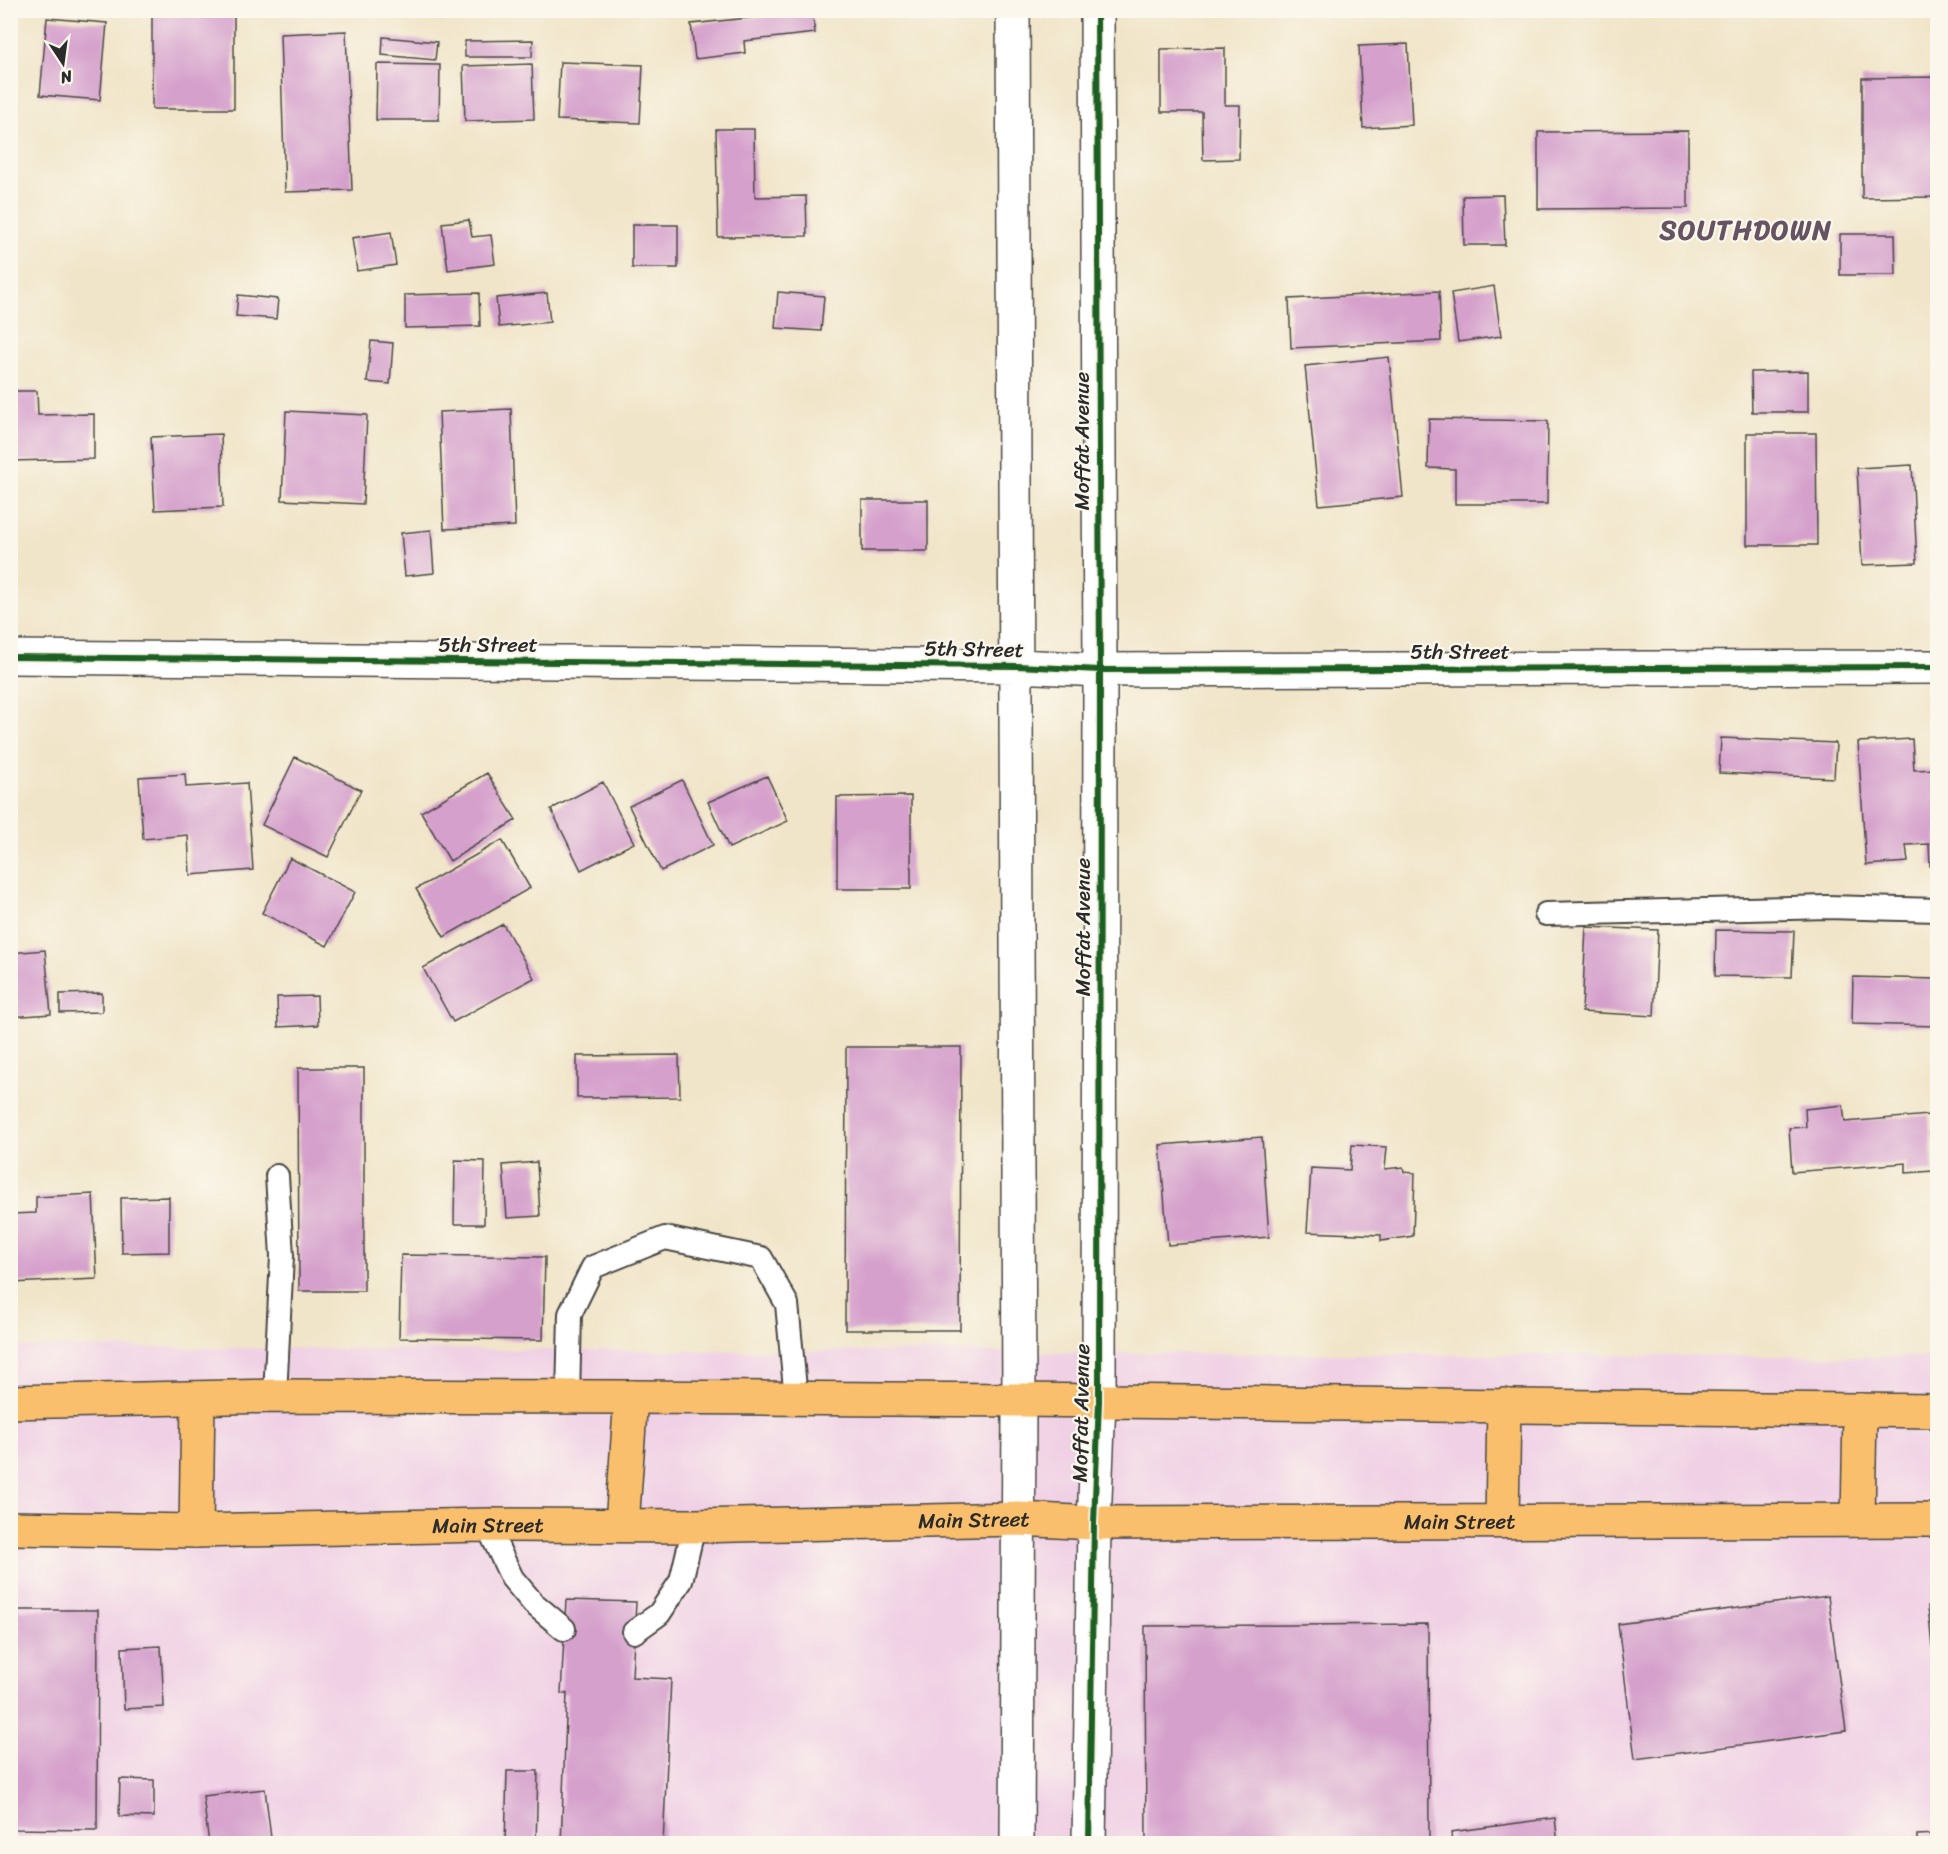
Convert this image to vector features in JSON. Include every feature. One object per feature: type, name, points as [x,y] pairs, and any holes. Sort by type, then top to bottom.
[{"type":"highway","points":[[10,1402],[274,1396],[631,1397],[1938,1411]]},
{"type":"highway","points":[[622,1525],[631,1397]]},
{"type":"highway","points":[[196,1531],[198,1398]]},
{"type":"highway","points":[[1502,1521],[1504,1405]]},
{"type":"highway","points":[[1858,1520],[1860,1410]]},
{"type":"highway","name":"Main Street","points":[[10,1528],[196,1531],[487,1525],[694,1526],[1019,1519],[1094,1523],[1938,1520]]},
{"type":"street","points":[[1013,10],[1019,1400],[1017,1844]]},
{"type":"street","name":"Moffat Avenue","points":[[1089,1844],[1094,1523],[1099,1401],[1100,670],[1097,10]]},
{"type":"street","name":"5th Street","points":[[10,657],[1017,666],[1100,670],[1938,667]]},
{"type":"lane","points":[[1546,914],[1827,907],[1938,910]]},
{"type":"lane","points":[[274,1396],[282,1256],[277,1176]]},
{"type":"lane","points":[[568,1397],[570,1314],[593,1268],[665,1238],[761,1258],[787,1304],[796,1399]]},
{"type":"lane","points":[[487,1525],[512,1578],[533,1603],[564,1629]]},
{"type":"lane","points":[[634,1632],[659,1614],[681,1581],[694,1526]]},
{"type":"shaded area","points":[[11,1347],[1937,1357],[1937,1843],[11,1844]]},
{"type":"building","points":[[767,10],[812,10],[815,33],[744,41],[745,53],[695,59],[691,24],[767,16]]},
{"type":"building","points":[[152,12],[234,12],[234,109],[152,109]]},
{"type":"building","points":[[47,18],[107,23],[100,100],[40,95]]},
{"type":"building","points":[[346,31],[352,190],[285,192],[280,34]]},
{"type":"building","points":[[383,37],[437,42],[435,60],[382,55]]},
{"type":"building","points":[[533,40],[532,57],[465,57],[465,41]]},
{"type":"building","points":[[1408,44],[1412,125],[1363,128],[1359,46]]},
{"type":"building","points":[[1225,48],[1225,105],[1240,105],[1239,159],[1203,160],[1202,112],[1161,112],[1161,49]]},
{"type":"building","points":[[560,62],[643,65],[640,123],[557,120]]},
{"type":"building","points":[[377,64],[440,65],[439,120],[376,120]]},
{"type":"building","points":[[532,64],[534,119],[465,121],[463,66]]},
{"type":"building","points":[[1938,77],[1938,197],[1862,198],[1862,78]]},
{"type":"building","points":[[716,129],[754,129],[755,197],[806,196],[807,236],[718,237]]},
{"type":"building","points":[[1688,131],[1688,208],[1538,209],[1538,132]]},
{"type":"building","points":[[1503,195],[1505,245],[1464,245],[1463,196]]},
{"type":"building","points":[[469,220],[472,237],[491,235],[495,264],[448,270],[442,223]]},
{"type":"building","points":[[632,225],[678,225],[678,268],[632,268]]},
{"type":"building","points":[[391,232],[396,265],[357,271],[352,238]]},
{"type":"building","points":[[1840,234],[1895,234],[1896,275],[1840,275]]},
{"type":"building","points":[[1494,286],[1501,336],[1458,342],[1451,293]]},
{"type":"building","points":[[1439,291],[1441,341],[1291,348],[1289,299]]},
{"type":"building","points":[[778,292],[824,296],[821,331],[775,328]]},
{"type":"building","points":[[479,293],[480,326],[405,328],[405,295]]},
{"type":"building","points":[[547,293],[550,322],[499,327],[496,298]]},
{"type":"building","points":[[238,295],[278,299],[276,319],[236,316]]},
{"type":"building","points":[[371,341],[393,343],[390,384],[367,382]]},
{"type":"building","points":[[1389,357],[1403,497],[1319,505],[1305,366]]},
{"type":"building","points":[[1808,371],[1808,412],[1752,412],[1751,372]]},
{"type":"building","points":[[10,391],[37,391],[38,415],[94,414],[94,459],[10,461]]},
{"type":"building","points":[[511,409],[515,526],[444,529],[439,412]]},
{"type":"building","points":[[286,411],[367,415],[363,504],[282,500]]},
{"type":"building","points":[[1429,419],[1548,421],[1547,504],[1455,504],[1455,469],[1428,468]]},
{"type":"building","points":[[1747,433],[1816,433],[1817,545],[1747,545]]},
{"type":"building","points":[[221,434],[223,507],[155,510],[151,437]]},
{"type":"building","points":[[1912,465],[1917,563],[1862,565],[1857,468]]},
{"type":"building","points":[[862,500],[928,500],[928,551],[862,551]]},
{"type":"building","points":[[431,530],[434,573],[405,576],[401,533]]},
{"type":"building","points":[[1721,738],[1836,743],[1834,778],[1719,773]]},
{"type":"building","points":[[1912,739],[1914,770],[1938,769],[1938,866],[1930,866],[1929,844],[1906,845],[1908,862],[1866,865],[1858,742]]},
{"type":"building","points":[[295,757],[361,790],[328,857],[262,825]]},
{"type":"building","points":[[487,773],[516,820],[450,861],[421,812]]},
{"type":"building","points":[[185,774],[186,787],[247,783],[253,870],[190,875],[188,835],[143,839],[139,777]]},
{"type":"building","points":[[767,776],[788,821],[729,848],[708,802]]},
{"type":"building","points":[[682,780],[713,845],[661,871],[629,806]]},
{"type":"building","points":[[603,782],[634,843],[581,870],[551,809]]},
{"type":"building","points":[[911,796],[911,889],[837,889],[837,797]]},
{"type":"building","points":[[502,840],[530,888],[444,937],[416,889]]},
{"type":"building","points":[[290,858],[355,892],[327,946],[262,913]]},
{"type":"building","points":[[503,924],[534,978],[453,1022],[423,968]]},
{"type":"building","points":[[1586,927],[1658,930],[1654,1016],[1582,1012]]},
{"type":"building","points":[[1716,930],[1794,931],[1792,977],[1715,976]]},
{"type":"building","points":[[45,950],[51,1014],[10,1017],[10,953]]},
{"type":"building","points":[[1853,977],[1938,979],[1938,1026],[1852,1024]]},
{"type":"building","points":[[102,993],[102,1012],[60,1013],[60,994]]},
{"type":"building","points":[[317,996],[318,1025],[278,1027],[277,997]]},
{"type":"building","points":[[846,1047],[961,1047],[960,1330],[845,1330]]},
{"type":"building","points":[[679,1055],[680,1097],[577,1098],[577,1056]]},
{"type":"building","points":[[298,1068],[364,1068],[364,1291],[299,1291]]},
{"type":"building","points":[[1843,1105],[1845,1122],[1929,1115],[1933,1171],[1906,1173],[1906,1163],[1792,1172],[1789,1128],[1806,1127],[1805,1109]]},
{"type":"building","points":[[1262,1137],[1269,1237],[1168,1245],[1160,1145]]},
{"type":"building","points":[[1352,1145],[1387,1147],[1385,1169],[1403,1167],[1404,1172],[1415,1173],[1413,1236],[1381,1241],[1381,1235],[1307,1232],[1311,1168],[1350,1170]]},
{"type":"building","points":[[455,1160],[485,1161],[484,1224],[454,1224]]},
{"type":"building","points":[[537,1162],[540,1216],[507,1218],[503,1165]]},
{"type":"building","points":[[93,1194],[97,1279],[11,1283],[10,1214],[36,1213],[36,1197]]},
{"type":"building","points":[[169,1197],[169,1252],[122,1253],[121,1198]]},
{"type":"building","points":[[401,1255],[545,1257],[543,1340],[399,1338]]},
{"type":"building","points":[[1828,1596],[1846,1731],[1635,1759],[1618,1624]]},
{"type":"building","points":[[566,1600],[636,1602],[632,1677],[671,1679],[663,1844],[561,1844],[567,1693],[561,1694]]},
{"type":"building","points":[[1938,1605],[1938,1647],[1932,1647],[1928,1606]]},
{"type":"building","points":[[10,1610],[98,1610],[97,1830],[10,1829]]},
{"type":"building","points":[[1428,1624],[1429,1844],[1146,1844],[1145,1626]]},
{"type":"building","points":[[161,1646],[164,1707],[124,1709],[122,1648]]},
{"type":"building","points":[[1933,1671],[1938,1671],[1938,1732],[1936,1732]]},
{"type":"building","points":[[507,1771],[538,1771],[536,1844],[505,1844]]},
{"type":"building","points":[[120,1779],[154,1780],[154,1817],[119,1816]]},
{"type":"building","points":[[265,1789],[271,1838],[228,1844],[209,1844],[203,1796]]},
{"type":"building","points":[[1555,1818],[1558,1844],[1452,1844],[1451,1832]]},
{"type":"building","points":[[1938,1834],[1938,1844],[1917,1844],[1917,1835]]},
{"type":"cycle path","points":[[1089,1844],[1094,1523],[1099,1401],[1100,670],[1097,10]]},
{"type":"cycle path","points":[[10,657],[1017,666],[1100,670],[1938,667]]},
{"type":"district","name":"SOUTHDOWN","points":[[1746,230]]}]
